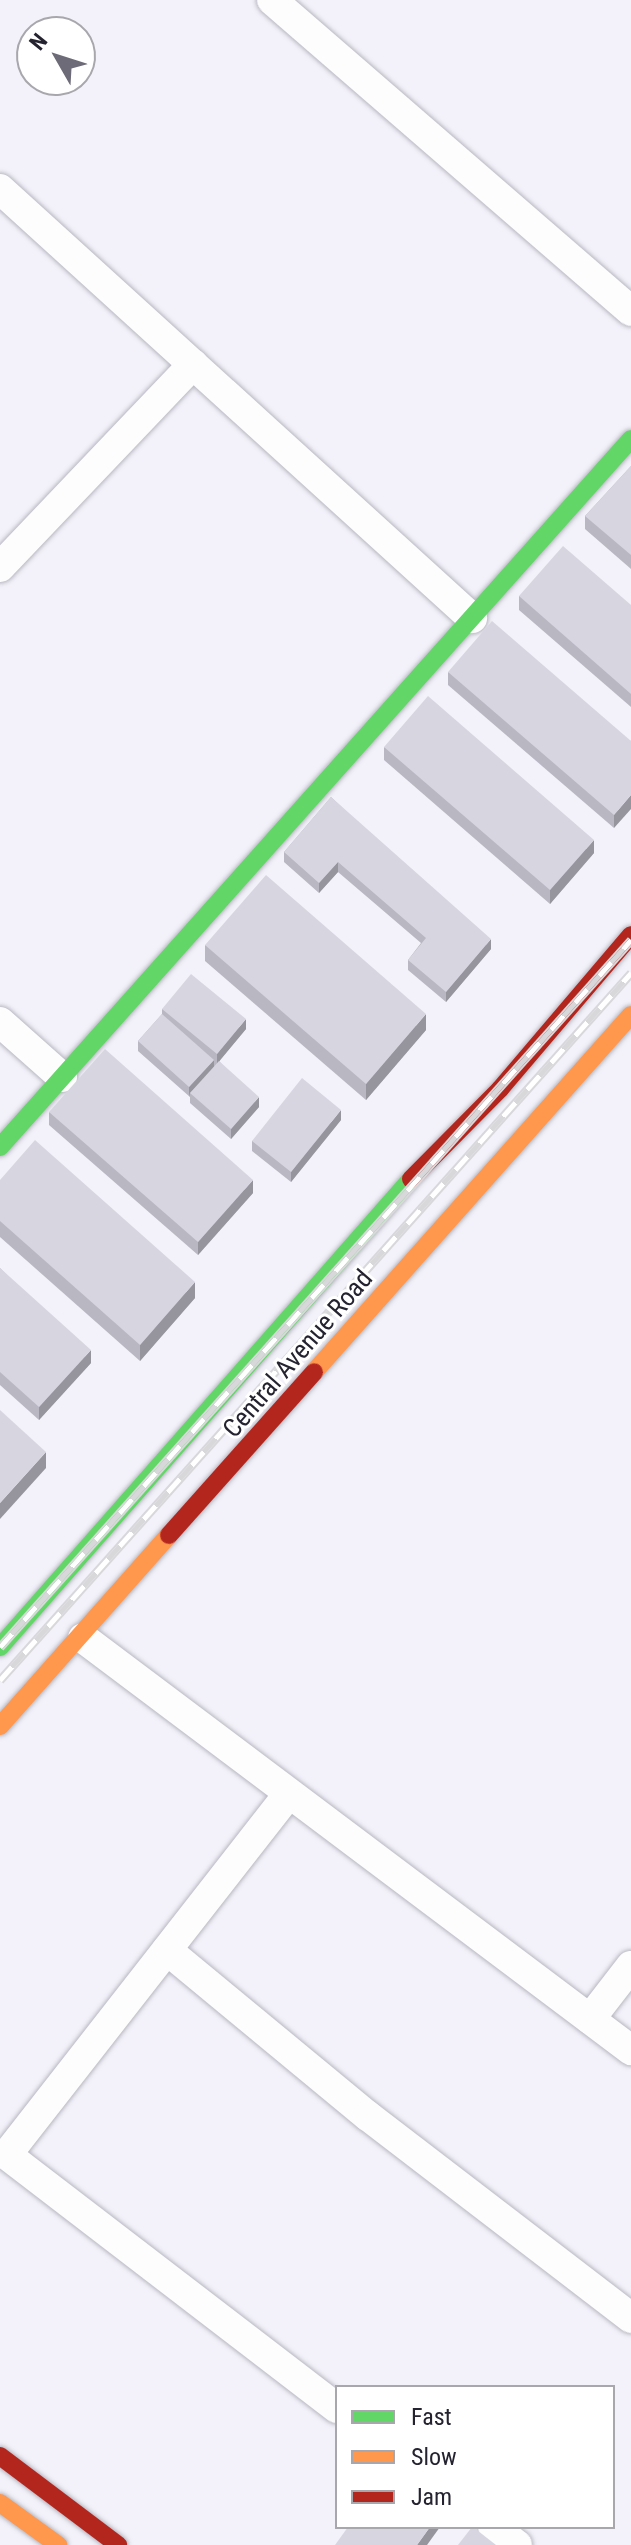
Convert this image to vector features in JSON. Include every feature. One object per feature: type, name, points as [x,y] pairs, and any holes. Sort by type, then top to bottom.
[{"type":"main road","points":[[0,1147],[631,439]]},
{"type":"main road","points":[[0,1647],[211,1412],[392,1198],[500,1089],[631,935]]},
{"type":"main road","name":"Central Avenue Road","points":[[0,1726],[83,1638],[631,1015]]},
{"type":"main road","points":[[0,2456],[118,2545]]},
{"type":"main road","points":[[0,2503],[58,2545]]},
{"type":"street","points":[[272,0],[631,311]]},
{"type":"street","points":[[0,189],[472,618]]},
{"type":"street","points":[[0,567],[193,364]]},
{"type":"street","points":[[0,1022],[62,1077]]},
{"type":"street","points":[[83,1638],[287,1796],[631,2050]]},
{"type":"street","points":[[287,1796],[7,2155],[335,2406]]},
{"type":"street","points":[[167,1950],[368,2116],[631,2318]]},
{"type":"street","points":[[590,2019],[631,1966]]},
{"type":"street","points":[[496,2529],[517,2545]]},
{"type":"building","points":[[631,466],[631,555],[585,516]]},
{"type":"building","points":[[563,546],[631,605],[631,694],[519,596]]},
{"type":"building","points":[[492,621],[631,741],[631,795],[614,815],[448,672]]},
{"type":"building","points":[[428,696],[594,840],[550,890],[384,747]]},
{"type":"building","points":[[331,797],[491,939],[446,992],[408,960],[426,938],[338,862],[319,883],[284,852]]},
{"type":"building","points":[[266,875],[426,1014],[366,1084],[205,945]]},
{"type":"building","points":[[191,974],[246,1019],[217,1054],[162,1009]]},
{"type":"building","points":[[162,1014],[214,1060],[189,1087],[138,1041]]},
{"type":"building","points":[[105,1049],[253,1180],[198,1242],[49,1112]]},
{"type":"building","points":[[219,1061],[259,1097],[231,1129],[190,1093]]},
{"type":"building","points":[[302,1078],[341,1110],[291,1172],[252,1141]]},
{"type":"building","points":[[35,1140],[195,1282],[140,1345],[0,1221],[0,1180]]},
{"type":"building","points":[[0,1268],[91,1350],[39,1407],[0,1372]]},
{"type":"building","points":[[0,1410],[46,1452],[0,1503]]},
{"type":"building","points":[[347,2529],[429,2529],[417,2545],[335,2545]]},
{"type":"building","points":[[470,2529],[476,2529],[496,2545],[458,2545]]},
{"type":"railway","points":[[0,1647],[631,940]]},
{"type":"railway","points":[[0,1680],[631,973]]},
{"type":"traffic: fast","points":[[0,1147],[631,439]]},
{"type":"traffic: fast","points":[[0,1647],[411,1179]]},
{"type":"traffic: slow","points":[[314,1372],[631,1015]]},
{"type":"traffic: slow","points":[[0,1726],[169,1535]]},
{"type":"traffic: slow","points":[[0,2503],[58,2545]]},
{"type":"traffic: jam","points":[[411,1179],[500,1089],[631,935]]},
{"type":"traffic: jam","points":[[169,1535],[314,1372]]},
{"type":"traffic: jam","points":[[0,2456],[118,2545]]}]
